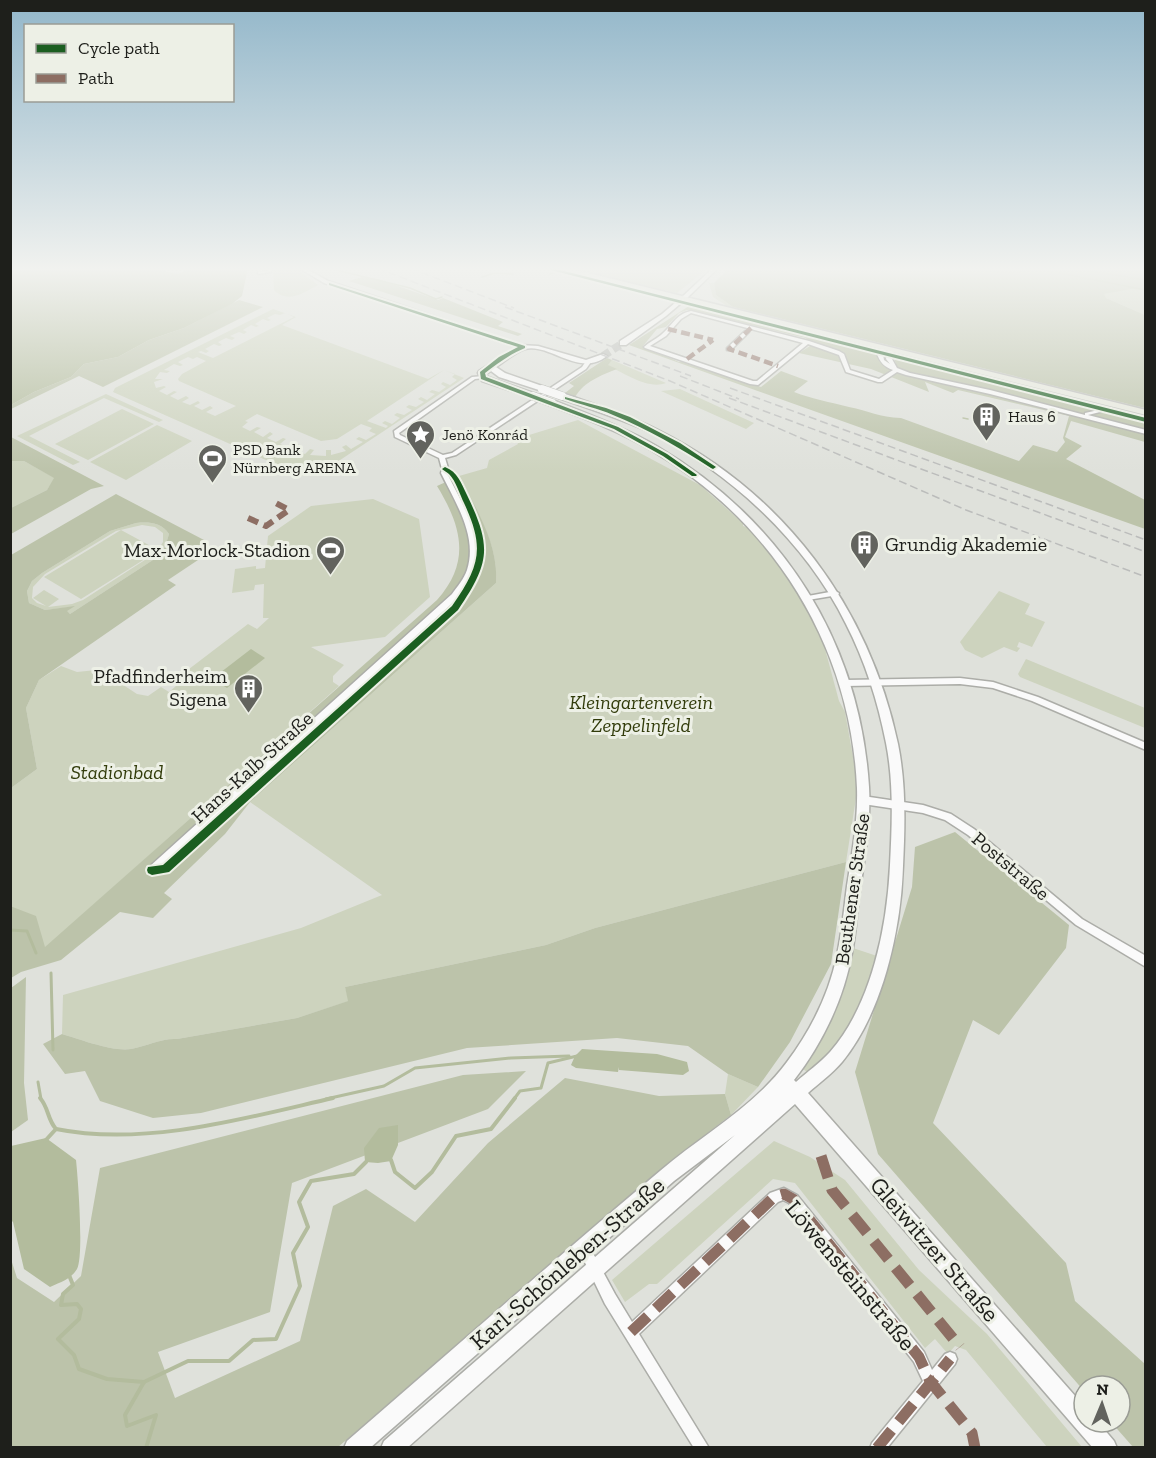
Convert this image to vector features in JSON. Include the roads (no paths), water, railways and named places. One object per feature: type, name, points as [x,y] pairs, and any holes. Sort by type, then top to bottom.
[{"type":"main road","points":[[623,342],[631,336]]},
{"type":"main road","points":[[831,336],[1146,415]]},
{"type":"main road","points":[[832,336],[1082,397],[1114,407]]},
{"type":"main road","points":[[482,377],[484,371],[523,347],[538,348],[588,362],[603,356]]},
{"type":"main road","name":"Beuthener Straße","points":[[492,368],[502,375],[609,411],[636,423],[667,438],[713,467],[750,495],[780,523],[811,559],[835,593],[857,632],[877,682],[894,748],[899,805],[894,899],[887,939],[869,1000],[854,1032],[843,1048],[797,1092]]},
{"type":"main road","name":"Beuthener Straße","points":[[482,377],[622,431],[665,455],[694,475],[725,499],[782,558],[808,598],[829,639],[845,683],[859,736],[863,800],[857,865],[842,970],[818,1026],[783,1081]]},
{"type":"main road","points":[[694,475],[708,473],[713,467]]},
{"type":"main road","name":"Gleiwitzer Straße","points":[[783,1081],[797,1092],[1072,1407]]},
{"type":"main road","name":"Karl-Schönleben-Straße","points":[[354,1448],[685,1161],[751,1112],[783,1081]]},
{"type":"main road","name":"Karl-Schönleben-Straße","points":[[391,1448],[797,1092]]},
{"type":"main road","name":"Gleiwitzer Straße","points":[[1095,1434],[1107,1448]]},
{"type":"street","points":[[490,336],[523,347]]},
{"type":"street","points":[[501,336],[516,341],[523,347]]},
{"type":"street","points":[[662,336],[647,346],[753,383],[758,382],[807,342]]},
{"type":"street","points":[[729,349],[743,336]]},
{"type":"street","points":[[778,336],[837,352],[848,371],[866,377],[880,381],[896,370]]},
{"type":"street","points":[[887,350],[882,361],[896,370],[1146,432]]},
{"type":"street","points":[[887,350],[896,370]]},
{"type":"street","points":[[482,377],[474,378],[396,432],[397,436],[442,457],[454,454],[584,368],[588,362]]},
{"type":"street","points":[[1081,415],[1114,407]]},
{"type":"street","name":"Hans-Kalb-Straße","points":[[368,682],[165,869],[152,870],[368,682],[455,608],[471,586],[482,559],[480,533],[472,525],[453,474],[445,469],[442,457]]},
{"type":"street","points":[[808,598],[835,593]]},
{"type":"street","points":[[845,683],[960,681],[993,685],[1035,699],[1146,747]]},
{"type":"street","name":"Poststraße","points":[[863,800],[937,812],[959,824],[1079,921],[1146,962]]},
{"type":"street","name":"Löwensteinstraße","points":[[631,1332],[774,1197],[784,1194],[793,1199],[919,1357],[930,1381]]},
{"type":"street","points":[[584,1248],[631,1332],[702,1448]]},
{"type":"street","points":[[877,1448],[950,1359]]},
{"type":"waterway","points":[[963,418],[968,419]]},
{"type":"waterway","points":[[10,930],[27,931],[36,953]]},
{"type":"waterway","points":[[51,973],[53,1050]]},
{"type":"waterway","points":[[326,1099],[384,1086],[415,1068],[511,1058],[569,1056]]},
{"type":"waterway","points":[[514,1099],[520,1091],[541,1088],[548,1063],[577,1056]]},
{"type":"waterway","points":[[38,1082],[41,1099]]},
{"type":"waterway","points":[[40,1098],[56,1129]]},
{"type":"waterway","points":[[56,1129],[90,1134],[125,1135],[160,1132],[231,1121],[333,1098]]},
{"type":"waterway","points":[[391,1160],[395,1172],[415,1188],[432,1172],[456,1136],[491,1129],[515,1098]]},
{"type":"waterway","points":[[45,1141],[56,1129]]},
{"type":"waterway","points":[[144,1382],[188,1361],[229,1361],[253,1340],[276,1339],[300,1286],[293,1253],[308,1227],[299,1202],[311,1181],[354,1174],[366,1162]]},
{"type":"waterway","points":[[69,1275],[73,1285],[63,1294],[61,1305],[77,1304],[81,1309],[79,1319],[58,1339],[74,1355],[79,1369],[107,1379],[144,1382]]},
{"type":"waterway","points":[[144,1382],[125,1415],[127,1426],[156,1415],[146,1448]]},
{"type":"tunnel","points":[[603,356],[623,343]]},
{"type":"railway","points":[[553,336],[670,381],[966,510],[1146,577]]},
{"type":"railway","points":[[583,336],[691,376]]},
{"type":"railway","points":[[680,376],[739,399]]},
{"type":"railway","points":[[730,388],[1146,540]]},
{"type":"railway","points":[[729,398],[1146,552]]},
{"type":"place","name":"Haus 6","points":[[987,442]]},
{"type":"place","name":"Jenö Konrád","points":[[421,460]]},
{"type":"place","name":"PSD Bank Nürnberg ARENA","points":[[212,484]]},
{"type":"place","name":"Grundig Akademie","points":[[864,570]]},
{"type":"place","name":"Max-Morlock-Stadion","points":[[331,576]]},
{"type":"place","name":"Pfadfinderheim Sigena","points":[[248,714]]},
{"type":"park label","name":"Kleingartenverein Zeppelinfeld","points":[[641,714]]},
{"type":"park label","name":"Stadionbad","points":[[117,772]]}]
